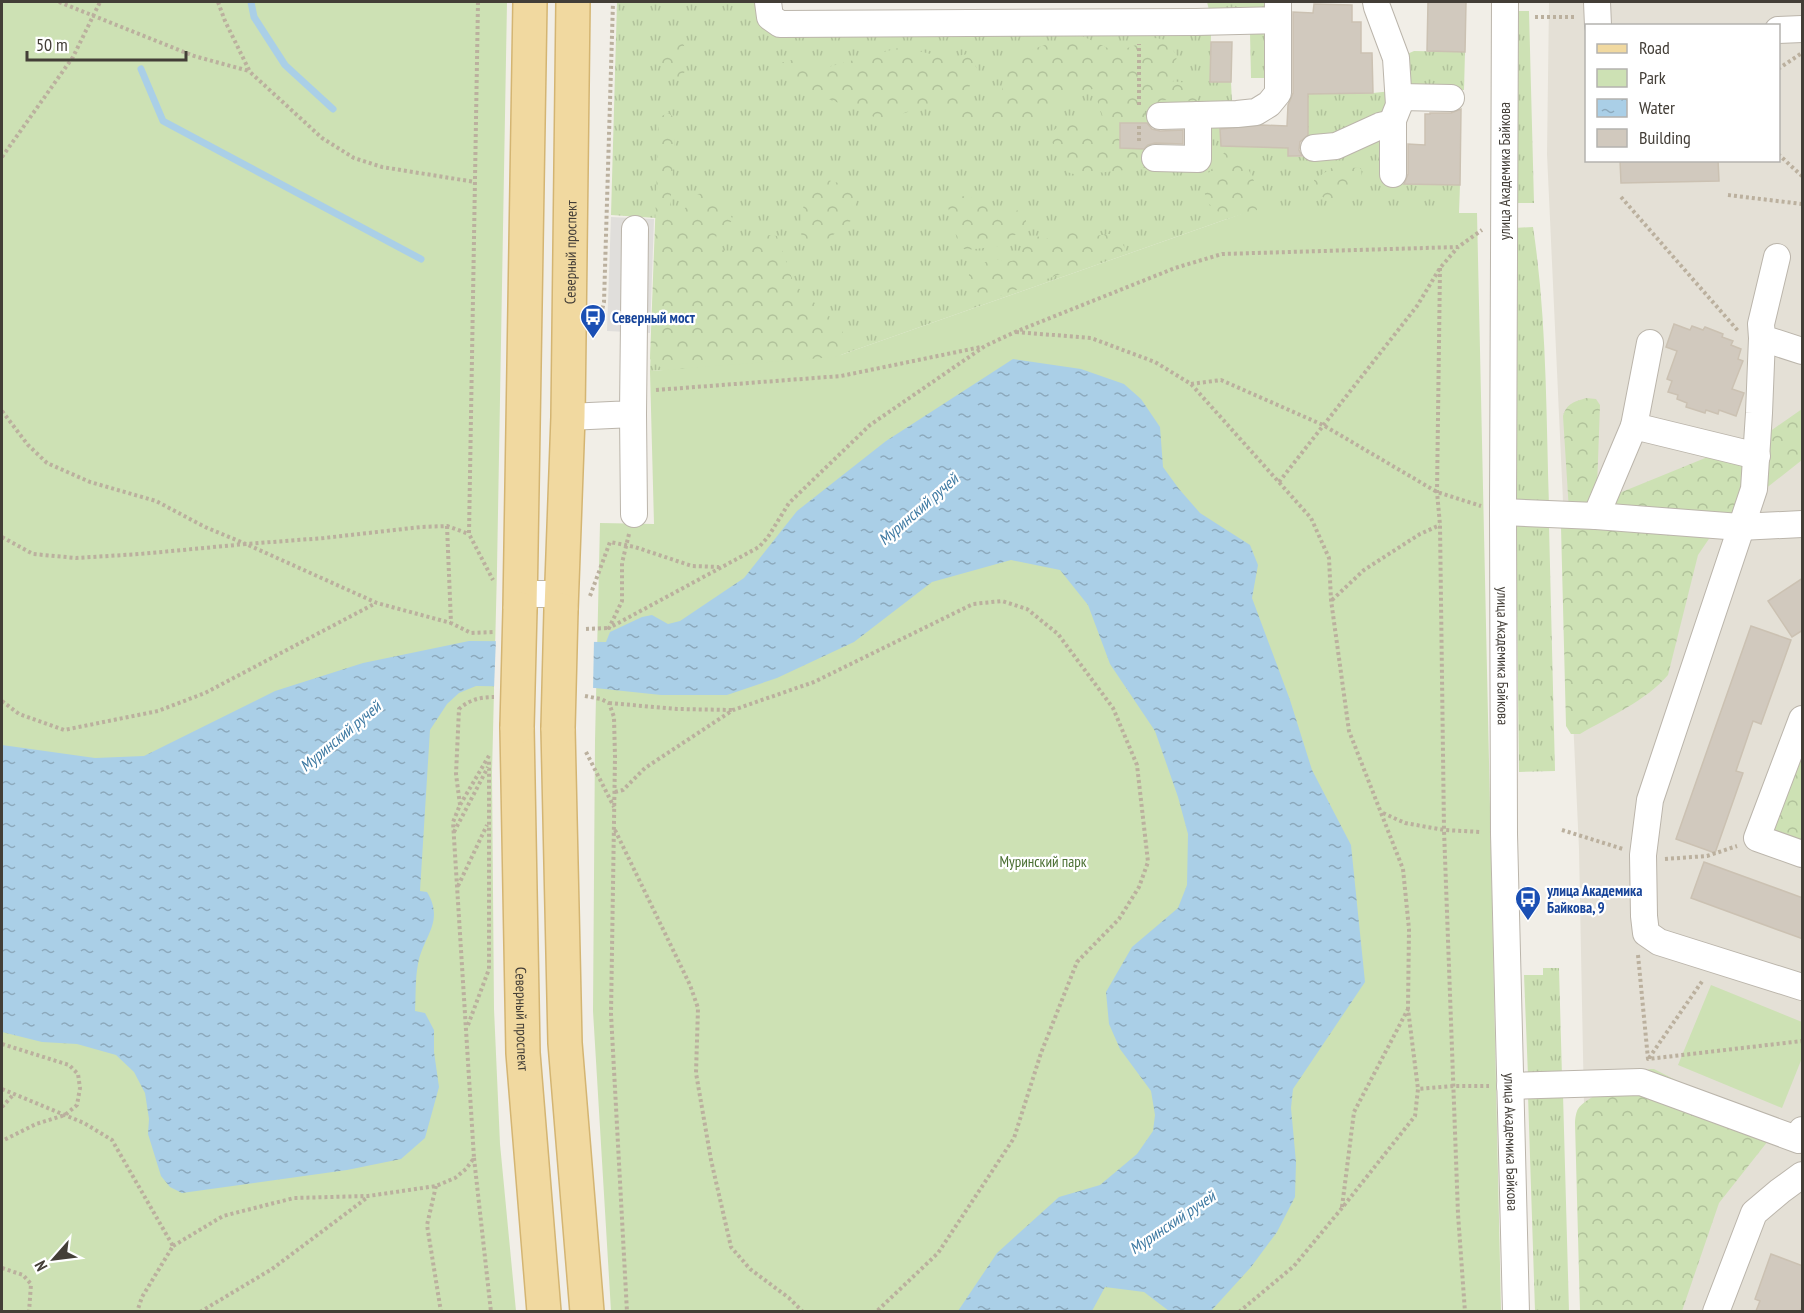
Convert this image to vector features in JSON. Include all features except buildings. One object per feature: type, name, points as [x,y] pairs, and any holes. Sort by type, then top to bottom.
[{"type":"main road","points":[[512,596],[530,2]]},
{"type":"main road","name":"Северный проспект","points":[[571,600],[568,417],[573,2]]},
{"type":"main road","name":"Северный проспект","points":[[512,596],[517,727],[523,1053],[544,1311]]},
{"type":"main road","points":[[571,600],[558,728],[565,1043],[587,1311]]},
{"type":"street","points":[[768,2],[770,17],[780,24],[1139,12],[1278,11],[1278,93],[1269,104],[1256,112],[1160,116]]},
{"type":"street","points":[[1376,2],[1396,58],[1399,105],[1393,123],[1393,174]]},
{"type":"street","name":"улица Академика Байкова","points":[[1504,2],[1504,834],[1516,1311]]},
{"type":"street","points":[[1780,30],[1803,29]]},
{"type":"street","points":[[1399,98],[1451,98]]},
{"type":"street","points":[[1147,152],[1198,159],[1198,115]]},
{"type":"street","points":[[1314,148],[1336,146],[1380,126],[1393,123]]},
{"type":"street","points":[[634,514],[635,229]]},
{"type":"street","points":[[1777,257],[1761,324],[1762,348],[1754,489],[1650,800],[1643,855],[1644,916],[1646,933],[1659,942],[1803,987]]},
{"type":"street","points":[[1596,516],[1634,426],[1650,342]]},
{"type":"street","points":[[1762,348],[1803,351]]},
{"type":"street","points":[[568,417],[633,403]]},
{"type":"street","points":[[1634,426],[1757,456]]},
{"type":"street","points":[[1503,512],[1596,516],[1740,527],[1803,524]]},
{"type":"street","points":[[512,596],[571,600]]},
{"type":"street","points":[[1803,719],[1757,838],[1803,854]]},
{"type":"street","points":[[1510,1086],[1644,1071],[1801,1138]]},
{"type":"street","points":[[1716,1311],[1754,1213],[1803,1175]]},
{"type":"path","points":[[59,2],[194,56],[250,72]]},
{"type":"path","points":[[2,158],[73,57],[100,2]]},
{"type":"path","points":[[218,2],[250,72],[322,138],[354,158],[382,167],[475,182]]},
{"type":"path","points":[[469,534],[478,2]]},
{"type":"path","points":[[607,220],[613,2]]},
{"type":"path","points":[[1139,12],[1147,152]]},
{"type":"path","points":[[1535,17],[1598,14]]},
{"type":"path","points":[[1780,68],[1803,53]]},
{"type":"path","points":[[1780,155],[1803,176]]},
{"type":"path","points":[[1728,195],[1803,204]]},
{"type":"path","points":[[1621,197],[1762,348]]},
{"type":"path","points":[[1279,482],[1417,306],[1440,268],[1471,236],[1504,217]]},
{"type":"path","points":[[626,545],[622,564],[622,601],[609,628],[759,547],[768,537],[789,503],[870,425],[985,346],[1015,332],[1175,268],[1222,254],[1458,247]]},
{"type":"path","points":[[1440,268],[1437,492],[1440,525],[1444,830],[1458,1214],[1465,1311]]},
{"type":"path","points":[[1015,332],[1091,338],[1155,362],[1191,384],[1311,518],[1329,558],[1331,600],[1349,731],[1383,812],[1403,869],[1409,929],[1408,1009],[1418,1089],[1414,1116],[1294,1266],[1239,1311]]},
{"type":"path","points":[[633,403],[842,376],[985,346]]},
{"type":"path","points":[[1191,384],[1221,380],[1323,425],[1437,492],[1503,512]]},
{"type":"path","points":[[2,411],[23,439],[47,463],[90,482],[156,501],[205,527],[377,603],[451,623]]},
{"type":"path","points":[[1331,600],[1364,570],[1420,534],[1440,525]]},
{"type":"path","points":[[2,547],[3,538],[33,554],[76,558],[447,526],[469,534],[512,596]]},
{"type":"path","points":[[571,600],[610,542],[635,547],[692,566],[719,567]]},
{"type":"path","points":[[615,792],[623,790],[645,768],[733,710],[814,682],[973,604],[1002,601],[1027,609],[1058,634],[1113,708],[1137,765],[1148,862],[1139,887],[1119,919],[1077,962],[1041,1053],[1014,1138],[938,1253],[876,1311]]},
{"type":"path","points":[[2,701],[19,714],[64,730],[158,711],[205,693],[377,603]]},
{"type":"path","points":[[609,703],[677,709],[733,710]]},
{"type":"path","points":[[585,751],[615,808],[611,1014],[627,1311]]},
{"type":"path","points":[[466,1028],[489,969],[489,754]]},
{"type":"path","points":[[483,763],[453,822],[474,1158],[491,1311]]},
{"type":"path","points":[[454,832],[488,766]]},
{"type":"path","points":[[1383,812],[1405,823],[1444,830],[1504,834]]},
{"type":"path","points":[[458,888],[488,821]]},
{"type":"path","points":[[614,829],[690,985],[698,1008],[696,1073],[711,1160],[731,1247],[750,1269],[803,1311]]},
{"type":"path","points":[[1644,1071],[1638,956],[1646,933]]},
{"type":"path","points":[[1644,1071],[1717,960]]},
{"type":"path","points":[[1342,1208],[1354,1112],[1408,1009]]},
{"type":"path","points":[[1644,1071],[1803,1041]]},
{"type":"path","points":[[2,1044],[69,1065],[78,1074],[80,1088],[77,1105],[65,1115],[36,1124],[2,1141]]},
{"type":"path","points":[[1418,1089],[1453,1086],[1510,1086]]},
{"type":"path","points":[[2,1089],[84,1123],[112,1140],[173,1246]]},
{"type":"path","points":[[2,1107],[14,1095]]},
{"type":"path","points":[[137,1311],[142,1297],[173,1246],[223,1216],[294,1198],[368,1196],[436,1186],[455,1178],[474,1158]]},
{"type":"path","points":[[436,1186],[427,1225],[441,1311]]},
{"type":"path","points":[[200,1311],[272,1269],[368,1196]]},
{"type":"path","points":[[2,1268],[22,1275],[31,1284],[29,1311]]},
{"type":"shaded area","points":[[1549,2],[1802,2],[1802,1311],[1588,1311],[1579,849],[1547,154]]},
{"type":"shaded area","points":[[611,217],[654,219],[650,333],[607,331]]},
{"type":"green space","points":[[2,2],[507,2],[492,773],[494,1009],[500,1144],[516,1311],[2,1312]]},
{"type":"green space","points":[[617,2],[756,2],[774,33],[1211,35],[1210,82],[1231,82],[1232,103],[1148,108],[1150,166],[1207,165],[1209,126],[1220,125],[1221,146],[1288,148],[1288,156],[1307,157],[1308,88],[1327,94],[1392,91],[1387,183],[1460,185],[1459,213],[1244,213],[835,357],[650,371],[656,218],[611,215]]},
{"type":"green space","points":[[1207,2],[1268,2],[1257,10],[1241,12],[1209,10]]},
{"type":"green space","points":[[1516,11],[1529,11],[1534,203],[1514,203]]},
{"type":"green space","points":[[1268,32],[1269,78],[1251,78],[1250,33]]},
{"type":"green space","points":[[1078,34],[1116,52],[1156,38],[1166,40],[1177,56],[1171,81],[1197,84],[1198,101],[1166,100],[1144,105],[1145,128],[1141,138],[1148,146],[1152,163],[1144,168],[1077,175],[1067,172],[1052,142],[1054,130],[1062,124],[1103,117],[1093,89],[1063,94],[1034,123],[959,122],[930,105],[882,120],[788,83],[776,64],[796,59],[828,67],[902,47],[947,58],[968,54],[978,70],[963,99],[982,107],[1002,96],[1003,72],[1027,51]]},
{"type":"green space","points":[[676,39],[684,45],[686,66],[683,77],[668,80],[663,71],[660,50],[666,42]]},
{"type":"green space","points":[[1414,51],[1465,52],[1464,90],[1417,89],[1409,86],[1405,55]]},
{"type":"green space","points":[[669,113],[676,120],[670,210],[678,216],[698,194],[718,191],[733,220],[717,233],[715,243],[729,255],[767,235],[777,236],[794,284],[841,327],[847,346],[841,355],[813,372],[674,378],[650,359],[659,117]]},
{"type":"green space","points":[[1227,149],[1241,154],[1254,181],[1257,210],[1226,219],[1208,203],[1201,183]]},
{"type":"green space","points":[[1333,167],[1361,168],[1363,189],[1331,200],[1317,195],[1314,180]]},
{"type":"green space","points":[[824,179],[846,185],[857,199],[853,219],[828,239],[808,242],[801,234],[805,203],[812,189]]},
{"type":"green space","points":[[948,193],[986,201],[1004,217],[1018,210],[1026,212],[1026,226],[1001,246],[966,250],[959,246],[946,200]]},
{"type":"green space","name":"Муринский парк","points":[[1244,213],[1477,213],[1501,1311],[611,1311],[593,1011],[595,741],[600,523],[654,524],[650,371],[835,357]]},
{"type":"green space","points":[[1071,217],[1085,235],[1117,234],[1126,250],[1000,296],[983,297],[973,287],[969,274],[980,265],[993,258],[1007,262],[1015,260],[1027,241],[1035,237],[1046,239],[1050,237]]},
{"type":"green space","points":[[1533,227],[1541,296],[1549,506],[1516,506],[1514,228]]},
{"type":"green space","points":[[1586,398],[1596,399],[1600,405],[1597,488],[1612,496],[1769,432],[1802,409],[1802,460],[1717,527],[1698,555],[1668,675],[1627,708],[1580,734],[1571,734],[1566,726],[1561,527],[1569,511],[1563,416],[1569,406]]},
{"type":"green space","points":[[1516,525],[1549,525],[1555,771],[1519,772]]},
{"type":"green space","points":[[1802,736],[1802,858],[1771,839]]},
{"type":"green space","points":[[1543,968],[1559,968],[1562,1076],[1528,1076],[1524,975],[1543,975]]},
{"type":"green space","points":[[1711,985],[1802,1022],[1802,1058],[1782,1108],[1678,1065]]},
{"type":"green space","points":[[1650,1069],[1759,1123],[1768,1141],[1719,1203],[1682,1311],[1580,1311],[1575,1123],[1577,1112],[1582,1104],[1600,1093]]},
{"type":"green space","points":[[1563,1094],[1569,1311],[1535,1311],[1528,1095]]},
{"type":"water","name":"Муринский ручей","points":[[1013,359],[1081,369],[1124,384],[1141,399],[1160,427],[1163,467],[1179,489],[1200,513],[1250,545],[1258,565],[1252,598],[1290,700],[1312,770],[1351,845],[1365,982],[1293,1089],[1291,1108],[1296,1162],[1295,1197],[1277,1232],[1251,1267],[1211,1311],[1169,1311],[1144,1292],[1105,1287],[1092,1311],[958,1311],[997,1253],[1059,1197],[1100,1185],[1137,1154],[1153,1131],[1155,1115],[1151,1091],[1120,1049],[1109,1024],[1106,992],[1132,947],[1178,908],[1187,885],[1188,834],[1155,731],[1110,664],[1088,605],[1060,570],[1011,560],[932,582],[854,642],[777,678],[727,695],[661,695],[595,688],[476,686],[459,693],[447,704],[430,730],[420,891],[427,892],[434,912],[431,929],[418,964],[415,1011],[425,1013],[434,1030],[434,1052],[439,1087],[425,1138],[401,1159],[347,1170],[182,1193],[170,1187],[161,1176],[148,1134],[149,1119],[145,1093],[134,1072],[116,1055],[77,1044],[42,1042],[2,1032],[2,745],[95,758],[144,756],[275,691],[363,663],[469,641],[606,642],[610,632],[642,617],[652,615],[668,624],[680,621],[744,578],[797,511],[886,441]]},
{"type":"pier","points":[[496,638],[594,639],[593,691],[494,689]]},
{"type":"waterway","points":[[251,2],[254,17],[285,65],[333,109]]},
{"type":"waterway","points":[[141,69],[163,121],[421,259]]},
{"type":"place","name":"Северный мост","points":[[593,340]]},
{"type":"place","name":"улица Академика Байкова, 9","points":[[1528,922]]}]
